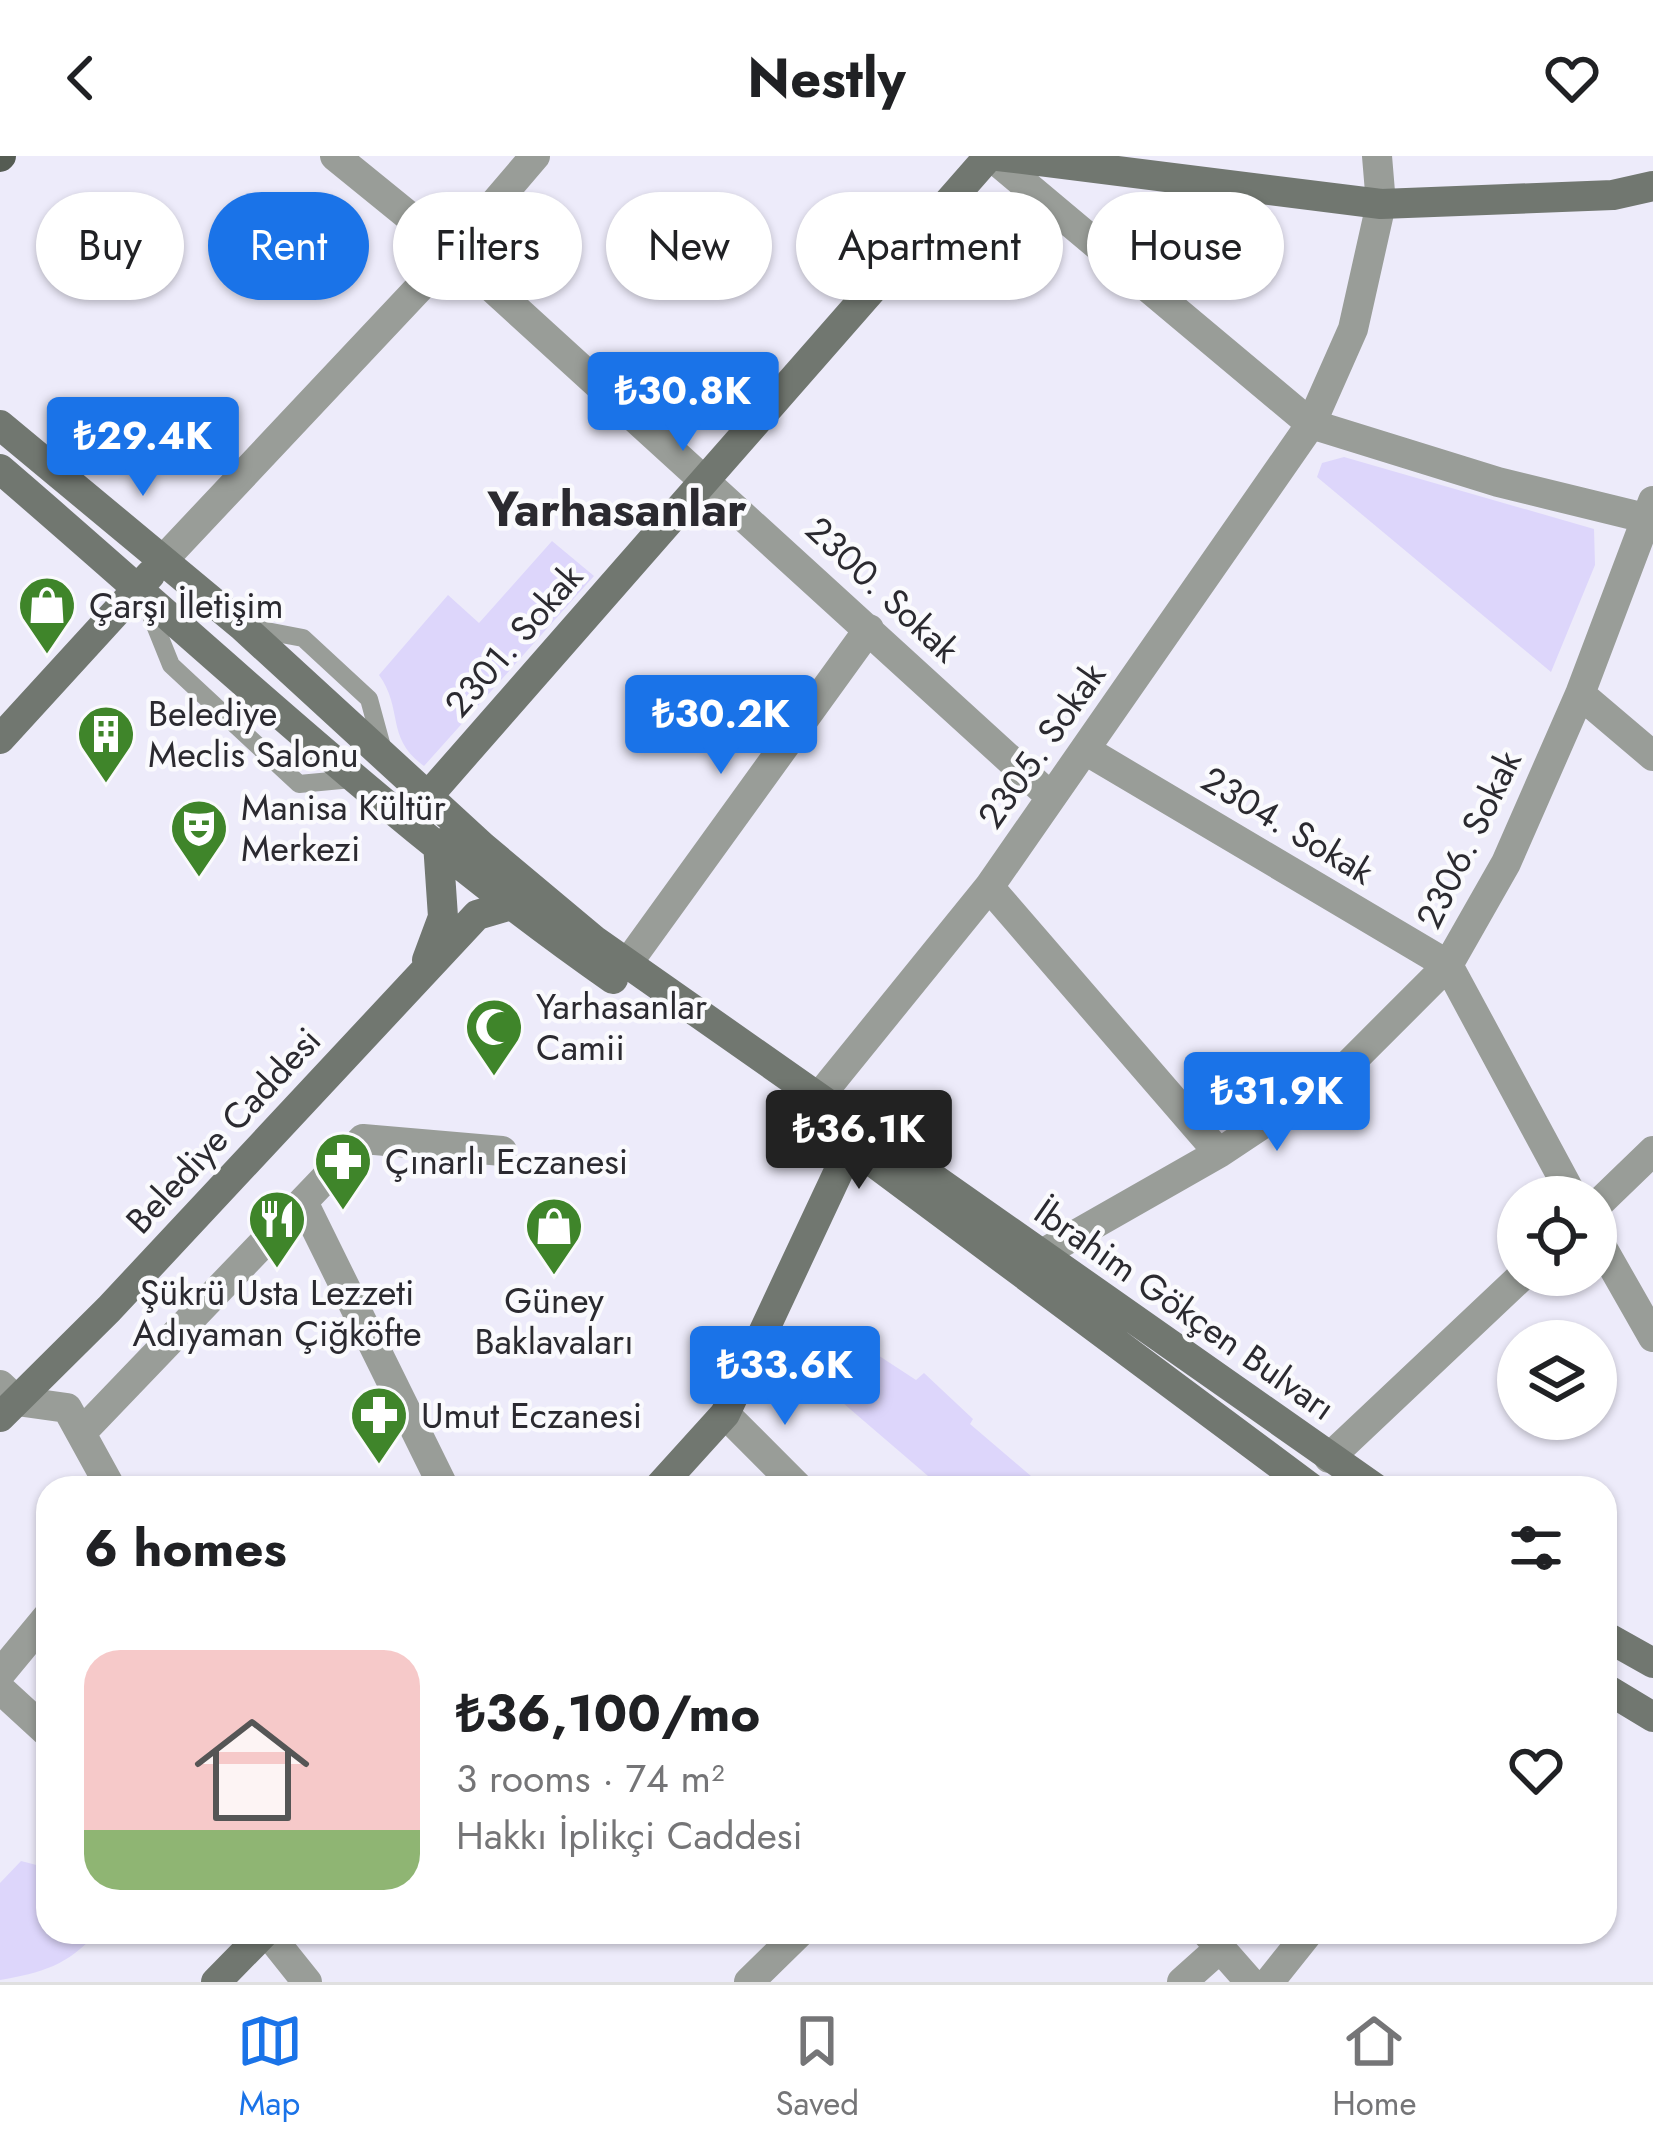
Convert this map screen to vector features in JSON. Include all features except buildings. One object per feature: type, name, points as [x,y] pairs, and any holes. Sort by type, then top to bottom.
[{"type":"main road","points":[[993,156],[1381,204],[1613,195],[1653,186]]},
{"type":"main road","name":"2301. Sokak","points":[[428,796],[993,156]]},
{"type":"main road","name":"İbrahim Gökçen Bulvarı","points":[[0,425],[242,626],[483,847],[627,964],[1357,1476]]},
{"type":"main road","name":"İbrahim Gökçen Bulvarı","points":[[0,469],[352,779],[508,906],[851,1145],[1293,1476]]},
{"type":"main road","points":[[0,739],[164,559]]},
{"type":"main road","points":[[423,971],[443,917],[440,852],[428,796]]},
{"type":"main road","name":"Belediye Caddesi","points":[[6,1401],[109,1309],[477,915],[508,906]]},
{"type":"main road","points":[[669,1476],[725,1414],[851,1145]]},
{"type":"main road","points":[[1617,1643],[1653,1663]]},
{"type":"main road","points":[[1617,1695],[1653,1717]]},
{"type":"main road","points":[[216,1982],[254,1944]]},
{"type":"street","name":"2300. Sokak","points":[[335,156],[393,203]]},
{"type":"street","points":[[504,192],[535,156]]},
{"type":"street","points":[[993,156],[1311,424],[1498,482],[1651,514]]},
{"type":"street","name":"2305. Sokak","points":[[818,1098],[989,887],[1311,424],[1353,329],[1381,204],[1377,156]]},
{"type":"street","points":[[164,559],[408,300]]},
{"type":"street","name":"2300. Sokak","points":[[507,300],[1051,796]]},
{"type":"street","name":"2306. Sokak","points":[[1563,1176],[1448,965],[1506,863],[1651,514]]},
{"type":"street","points":[[627,964],[869,629]]},
{"type":"street","points":[[1580,694],[1653,756]]},
{"type":"street","name":"2304. Sokak","points":[[1087,751],[1448,965]]},
{"type":"street","points":[[989,887],[1219,1154]]},
{"type":"street","points":[[1040,1255],[1219,1154],[1341,1072],[1448,965]]},
{"type":"street","points":[[80,1432],[363,1139],[502,1151]]},
{"type":"street","points":[[1617,1186],[1653,1151]]},
{"type":"street","points":[[304,1204],[438,1476]]},
{"type":"street","points":[[1617,1274],[1653,1337]]},
{"type":"street","points":[[1329,1458],[1500,1296]]},
{"type":"street","points":[[6,1401],[67,1408],[104,1476]]},
{"type":"street","points":[[725,1414],[787,1476]]},
{"type":"street","points":[[0,1674],[36,1630]]},
{"type":"street","points":[[0,1689],[36,1721]]},
{"type":"street","points":[[276,1944],[307,1982]]},
{"type":"street","points":[[749,1982],[788,1944]]},
{"type":"street","points":[[1182,1982],[1210,1944]]},
{"type":"street","points":[[1217,1944],[1250,1982]]},
{"type":"street","points":[[1268,1982],[1299,1944]]},
{"type":"shaded area","points":[[1344,457],[1594,529],[1595,565],[1551,672],[1317,477],[1322,463]]},
{"type":"shaded area","points":[[552,541],[594,576],[424,766],[404,745],[379,675],[448,595],[479,623]]},
{"type":"shaded area","points":[[867,1348],[916,1380],[924,1373],[973,1419],[970,1424],[1031,1476],[928,1476],[843,1403]]},
{"type":"shaded area","points":[[21,1861],[36,1865],[36,1944],[84,1944],[53,1966],[0,1980],[0,1883]]},
{"type":"place","name":"Çarşı İletişim","points":[[47,656]]},
{"type":"place","name":"Belediye Meclis Salonu","points":[[106,785]]},
{"type":"place","name":"Manisa Kültür Merkezi","points":[[199,879]]},
{"type":"place","name":"Yarhasanlar Camii","points":[[494,1078]]},
{"type":"place","name":"Çınarlı Eczanesi","points":[[343,1212]]},
{"type":"place","name":"Şükrü Usta Lezzeti Adıyaman Çiğköfte","points":[[277,1270]]},
{"type":"place","name":"Güney Baklavaları","points":[[554,1277]]},
{"type":"place","name":"Umut Eczanesi","points":[[379,1466]]},
{"type":"district","name":"Yarhasanlar","points":[[617,509]]}]
